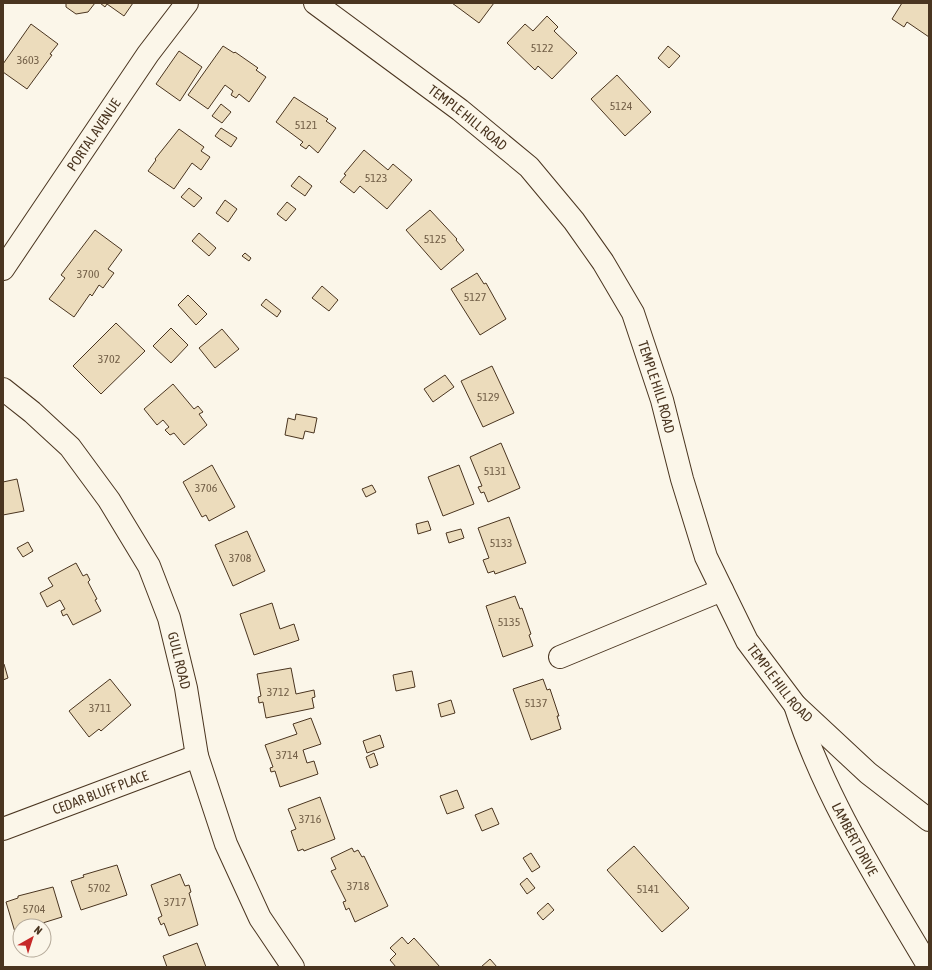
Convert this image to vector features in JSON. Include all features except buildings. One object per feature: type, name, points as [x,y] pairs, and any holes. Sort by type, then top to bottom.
[{"type":"street","name":"PORTAL AVENUE","points":[[3,269],[148,54],[187,3]]},
{"type":"street","name":"TEMPLE HILL ROAD","points":[[315,3],[460,110],[529,166],[574,221],[603,262],[633,313],[662,400],[682,479],[706,557],[746,641],[795,705],[868,773],[929,820]]},
{"type":"street","name":"GULL ROAD","points":[[3,389],[32,412],[70,447],[109,500],[149,566],[169,618],[186,688],[197,756],[226,844],[260,918],[293,967]]},
{"type":"street","points":[[560,656],[722,590]]},
{"type":"street","name":"LAMBERT DRIVE","points":[[795,705],[806,738],[848,831],[929,967]]},
{"type":"street","name":"CEDAR BLUFF PLACE","points":[[3,829],[197,756]]}]
